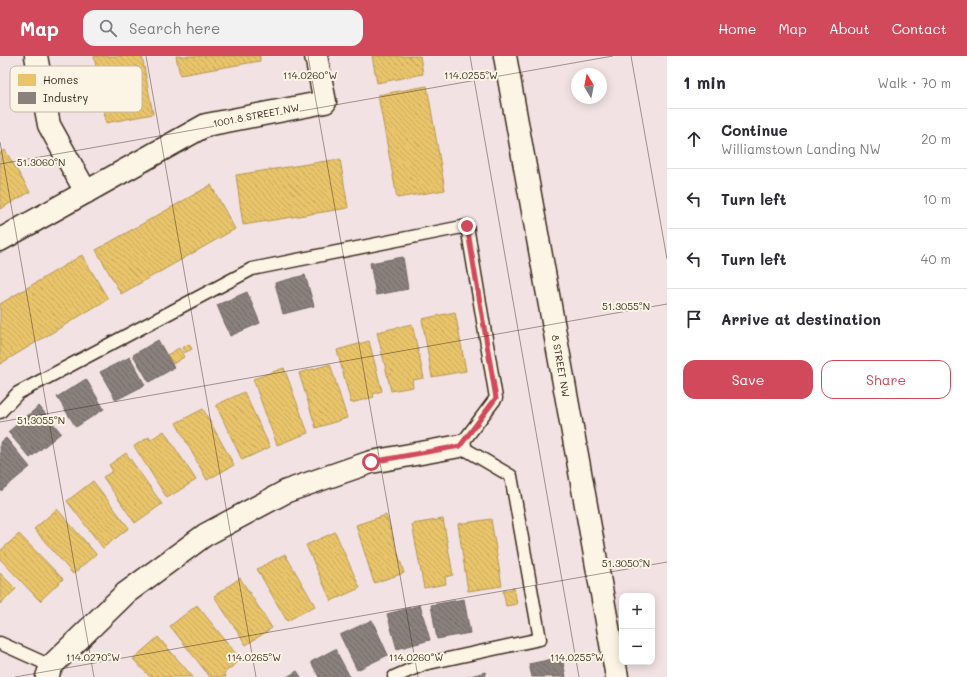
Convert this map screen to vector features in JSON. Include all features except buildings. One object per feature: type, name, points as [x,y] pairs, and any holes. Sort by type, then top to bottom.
[{"type":"street","points":[[36,56],[38,66]]},
{"type":"street","name":"1001 8 STREET NW","points":[[0,240],[206,125],[324,102],[316,56]]},
{"type":"street","name":"8 STREET NW","points":[[505,56],[618,677]]},
{"type":"street","points":[[46,112],[49,126],[86,192]]},
{"type":"street","points":[[49,672],[126,592],[205,535],[287,491],[371,462],[460,446]]},
{"type":"lane","points":[[0,412],[18,393],[252,269],[467,226],[496,398],[460,446],[511,476],[540,639],[424,664],[394,677]]},
{"type":"lane","points":[[0,644],[49,672]]},
{"type":"route","points":[[371,462],[460,446],[496,398],[467,226]]}]
